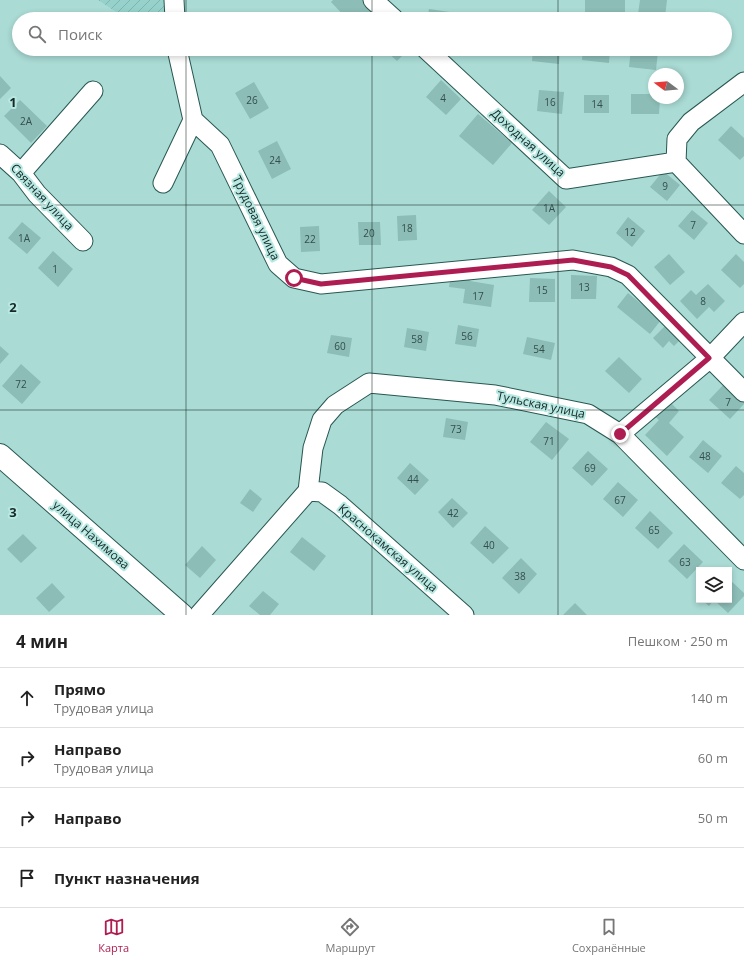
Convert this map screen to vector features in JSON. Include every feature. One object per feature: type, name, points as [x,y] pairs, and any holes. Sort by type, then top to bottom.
[{"type":"main road","name":"улица Нахимова","points":[[0,455],[182,615]]},
{"type":"lane","points":[[174,0],[175,12]]},
{"type":"lane","points":[[373,0],[386,12]]},
{"type":"lane","points":[[164,183],[193,120],[179,56]]},
{"type":"lane","name":"Доходная улица","points":[[434,56],[566,179],[676,162]]},
{"type":"lane","points":[[744,82],[691,122],[677,139],[676,162],[744,234]]},
{"type":"lane","points":[[21,173],[93,91]]},
{"type":"lane","name":"Трудовая улица","points":[[193,120],[220,145],[278,264],[294,278],[321,284],[573,260],[605,265],[628,275],[744,392]]},
{"type":"lane","name":"Связная улица","points":[[0,154],[21,173],[37,194],[83,241]]},
{"type":"lane","points":[[620,434],[709,358],[744,322]]},
{"type":"lane","name":"Тульская улица","points":[[308,491],[313,448],[322,420],[334,405],[369,383],[495,395],[588,414],[620,434],[744,560]]},
{"type":"lane","points":[[198,615],[308,491]]},
{"type":"lane","name":"Краснокамская улица","points":[[308,491],[322,492],[340,505],[464,615]]},
{"type":"shaded area","points":[[98,0],[168,0],[166,12],[116,12]]},
{"type":"building","points":[[333,0],[364,0],[374,11],[340,12],[331,2]]},
{"type":"building","points":[[585,0],[625,0],[625,12],[585,12]]},
{"type":"building","points":[[640,0],[667,0],[666,12],[638,12]]},
{"type":"building","points":[[429,9],[450,12],[428,12]]},
{"type":"building","points":[[392,56],[402,56],[397,61]]},
{"type":"building","points":[[532,56],[560,56],[559,64],[532,61]]},
{"type":"building","points":[[582,56],[610,56],[609,63],[582,60]]},
{"type":"building","points":[[630,56],[657,56],[656,68],[648,69],[629,67]]},
{"type":"building","points":[[0,76],[11,88],[0,99]]},
{"type":"building","points":[[441,80],[461,99],[446,115],[426,97]]},
{"type":"building","points":[[254,82],[269,108],[250,119],[235,93]]},
{"type":"building","points":[[539,90],[564,92],[562,114],[537,111]]},
{"type":"building","points":[[631,94],[648,94],[648,104],[660,104],[659,114],[631,114]]},
{"type":"building","points":[[584,95],[609,95],[609,113],[584,113]]},
{"type":"building","points":[[20,100],[47,126],[31,143],[4,116]]},
{"type":"building","points":[[478,114],[512,143],[493,165],[459,136]]},
{"type":"building","points":[[731,126],[744,138],[744,156],[740,160],[718,140]]},
{"type":"building","points":[[277,141],[291,169],[272,179],[258,151]]},
{"type":"building","points":[[663,171],[680,185],[667,201],[650,187]]},
{"type":"building","points":[[549,191],[566,207],[549,225],[532,210]]},
{"type":"building","points":[[692,210],[708,223],[694,240],[678,226]]},
{"type":"building","points":[[416,215],[417,240],[398,241],[397,216]]},
{"type":"building","points":[[628,217],[645,231],[632,247],[616,233]]},
{"type":"building","points":[[22,222],[41,238],[27,254],[8,238]]},
{"type":"building","points":[[358,222],[380,222],[381,245],[359,245]]},
{"type":"building","points":[[319,226],[320,251],[301,252],[300,227]]},
{"type":"building","points":[[53,251],[73,269],[58,287],[38,268]]},
{"type":"building","points":[[669,254],[685,272],[670,285],[654,267]]},
{"type":"building","points":[[736,254],[744,262],[744,284],[740,288],[721,270]]},
{"type":"building","points":[[451,274],[471,277],[470,281],[494,285],[491,307],[463,303],[465,289],[449,287]]},
{"type":"building","points":[[571,275],[597,276],[596,299],[571,299]]},
{"type":"building","points":[[530,278],[555,279],[555,302],[529,302]]},
{"type":"building","points":[[708,284],[725,301],[714,312],[709,307],[697,319],[680,301],[691,290],[696,295]]},
{"type":"building","points":[[628,293],[661,320],[650,334],[617,307]]},
{"type":"building","points":[[669,322],[684,336],[674,346],[669,341],[663,348],[653,338]]},
{"type":"building","points":[[458,325],[479,329],[476,347],[455,344]]},
{"type":"building","points":[[407,328],[429,332],[426,351],[404,347]]},
{"type":"building","points":[[331,335],[352,338],[349,357],[327,353]]},
{"type":"building","points":[[527,337],[555,343],[551,360],[523,354]]},
{"type":"building","points":[[0,346],[9,354],[0,364]]},
{"type":"building","points":[[619,357],[642,379],[629,393],[605,371]]},
{"type":"building","points":[[21,364],[41,382],[22,404],[2,386]]},
{"type":"building","points":[[726,382],[744,399],[744,404],[730,419],[709,400]]},
{"type":"building","points":[[666,398],[679,411],[669,423],[684,437],[667,456],[645,435],[659,420],[652,414]]},
{"type":"building","points":[[446,418],[468,422],[465,440],[443,437]]},
{"type":"building","points":[[546,422],[569,439],[552,460],[530,442]]},
{"type":"building","points":[[703,440],[722,456],[708,473],[689,457]]},
{"type":"building","points":[[588,451],[608,469],[592,486],[572,468]]},
{"type":"building","points":[[410,463],[429,480],[415,495],[397,478]]},
{"type":"building","points":[[736,466],[744,473],[744,495],[740,499],[721,483]]},
{"type":"building","points":[[618,482],[638,500],[623,517],[603,499]]},
{"type":"building","points":[[250,489],[262,499],[253,512],[240,503]]},
{"type":"building","points":[[452,498],[468,513],[453,528],[438,512]]},
{"type":"building","points":[[650,511],[673,533],[658,549],[635,528]]},
{"type":"building","points":[[485,526],[509,548],[493,564],[470,543]]},
{"type":"building","points":[[23,534],[37,548],[21,563],[7,549]]},
{"type":"building","points":[[302,537],[326,556],[314,571],[290,552]]},
{"type":"building","points":[[684,544],[703,562],[698,567],[696,567],[696,569],[687,579],[668,561]]},
{"type":"building","points":[[202,546],[216,560],[200,578],[185,565]]},
{"type":"building","points":[[521,558],[537,574],[519,594],[502,578]]},
{"type":"building","points":[[732,582],[744,593],[744,596],[728,613],[717,603],[732,603]]},
{"type":"building","points":[[52,583],[65,597],[49,612],[36,598]]},
{"type":"building","points":[[263,591],[279,604],[270,615],[260,615],[249,606]]},
{"type":"building","points":[[575,603],[587,615],[563,615]]},
{"type":"route","points":[[294,278],[321,284],[573,260],[611,267],[628,275],[709,358],[620,434]]}]
